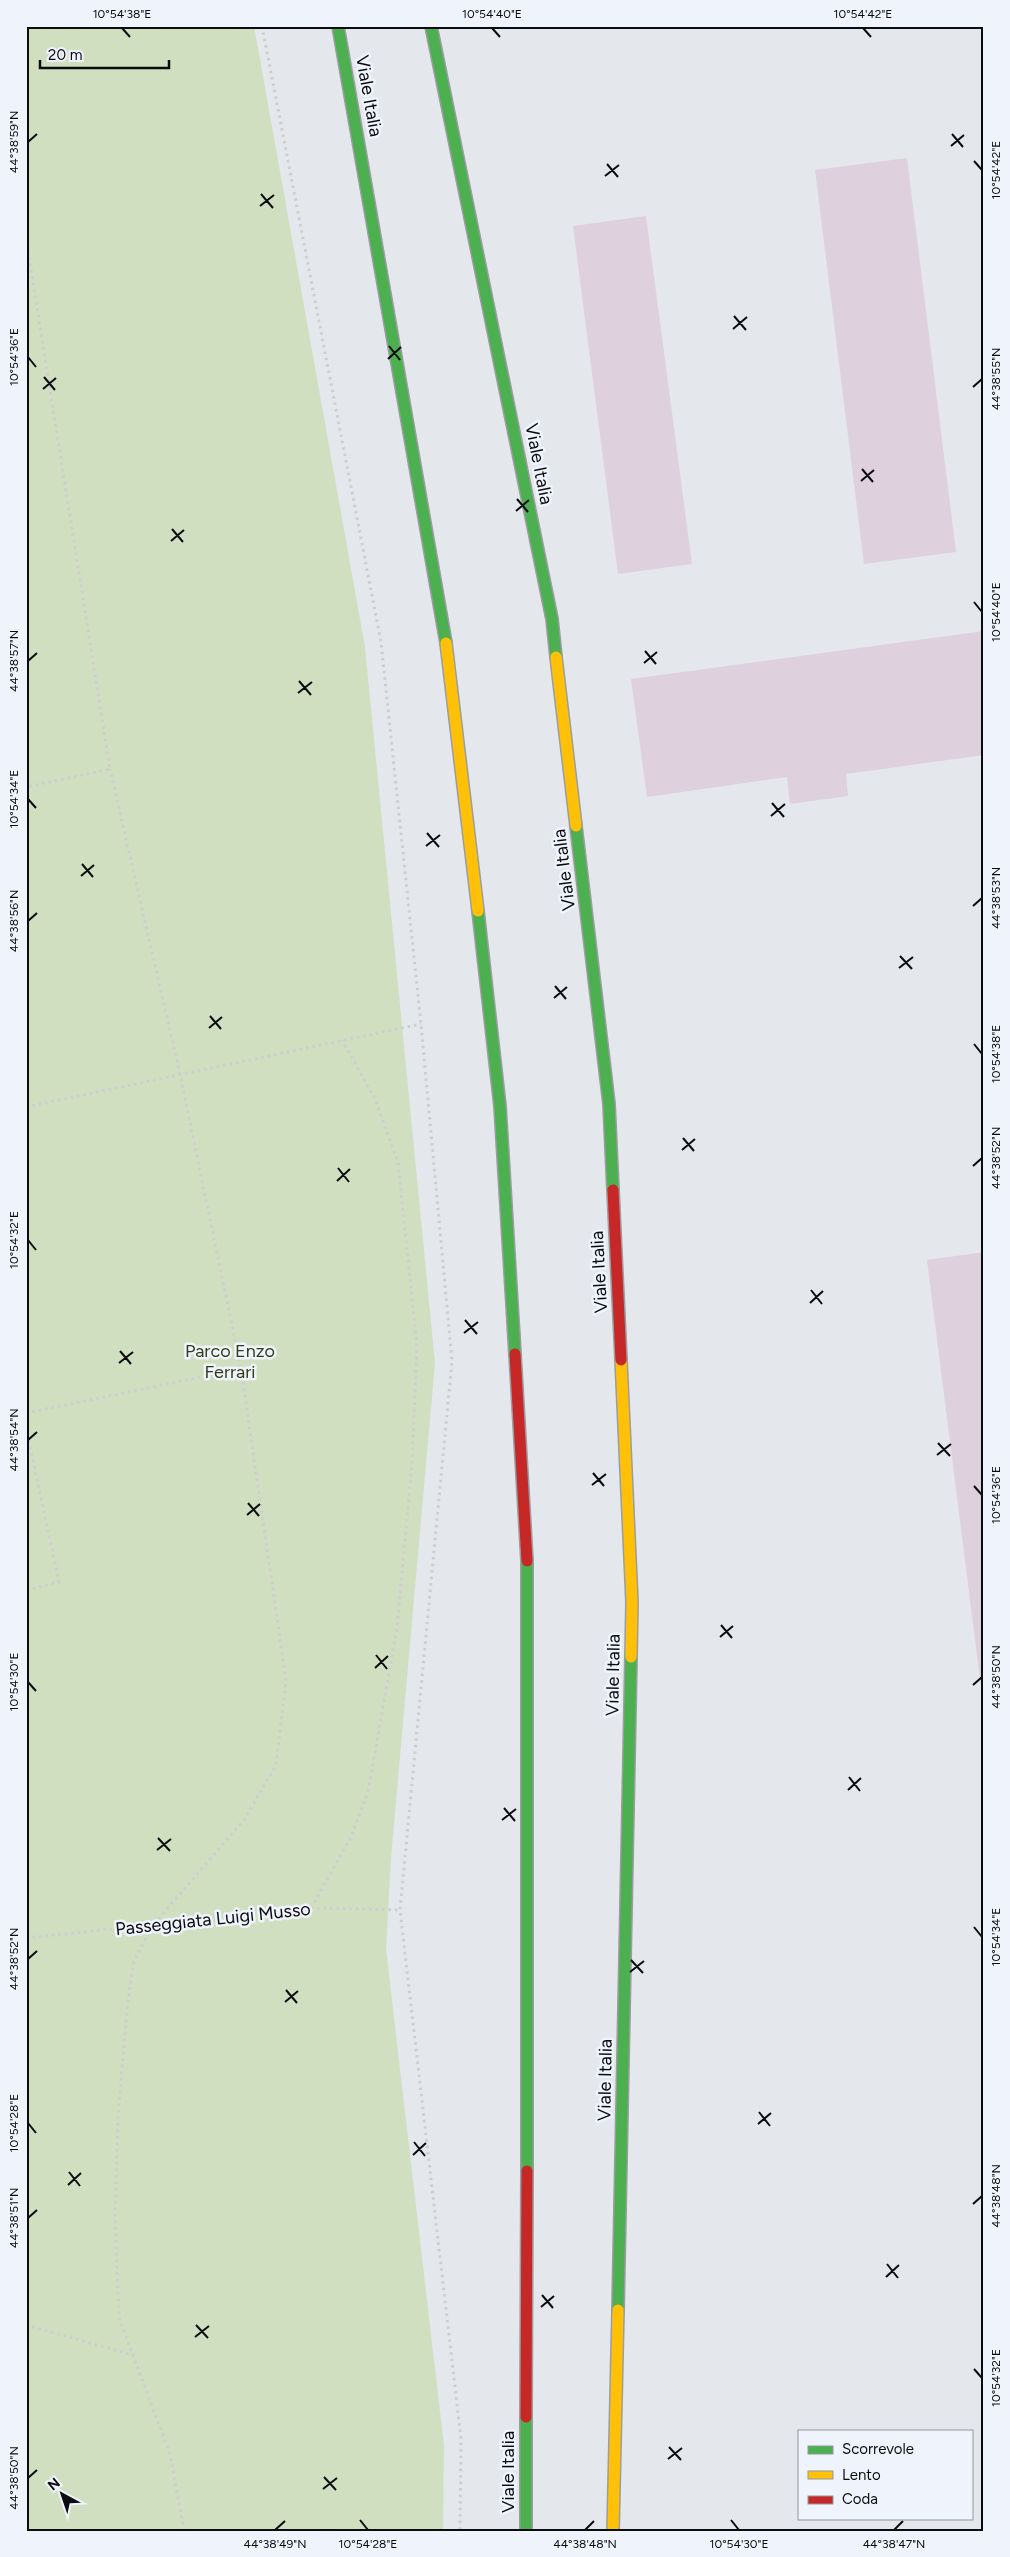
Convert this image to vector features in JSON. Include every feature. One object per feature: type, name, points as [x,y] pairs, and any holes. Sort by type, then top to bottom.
[{"type":"main road","name":"Viale Italia","points":[[338,26],[450,665],[500,1106],[528,1578],[526,2531]]},
{"type":"main road","name":"Viale Italia","points":[[432,26],[552,619],[609,1104],[632,1602],[614,2531]]},
{"type":"path","points":[[262,26],[381,642],[422,1024],[452,1361],[400,1910],[461,2440],[460,2531]]},
{"type":"path","points":[[26,238],[110,769],[180,1074],[241,1369],[286,1680],[276,1765],[244,1820],[154,1924],[134,1960],[128,1999],[118,2117],[115,2218],[119,2318],[170,2454],[184,2531]]},
{"type":"path","points":[[26,787],[110,769]]},
{"type":"path","points":[[26,1107],[422,1024]]},
{"type":"path","points":[[310,1908],[350,1839],[368,1792],[397,1628],[412,1463],[418,1346],[398,1162],[374,1097],[342,1040]]},
{"type":"path","points":[[26,1413],[241,1369]]},
{"type":"path","points":[[26,1428],[59,1582],[26,1590]]},
{"type":"path","name":"Passeggiata Luigi Musso","points":[[26,1938],[310,1908],[400,1910]]},
{"type":"path","points":[[26,2325],[133,2355]]},
{"type":"green space","name":"Parco Enzo Ferrari","points":[[26,26],[254,26],[365,647],[435,1363],[391,1858],[386,1949],[444,2446],[443,2531],[26,2531]]},
{"type":"building","points":[[907,158],[956,552],[864,564],[815,170]]},
{"type":"building","points":[[646,216],[692,564],[618,574],[573,226]]},
{"type":"building","points":[[984,631],[984,755],[846,774],[848,796],[790,804],[787,777],[647,797],[631,679]]},
{"type":"building","points":[[984,1252],[984,1703],[983,1703],[927,1260]]},
{"type":"traffic: fast","points":[[338,26],[446,643]]},
{"type":"traffic: fast","points":[[431,26],[552,619],[556,657]]},
{"type":"traffic: fast","points":[[576,826],[609,1104],[613,1190]]},
{"type":"traffic: fast","points":[[478,911],[500,1106],[515,1354]]},
{"type":"traffic: fast","points":[[527,1561],[527,2171]]},
{"type":"traffic: fast","points":[[618,2310],[631,1657]]},
{"type":"traffic: fast","points":[[526,2417],[526,2531]]},
{"type":"traffic: slow","points":[[446,643],[478,911]]},
{"type":"traffic: slow","points":[[556,657],[576,826]]},
{"type":"traffic: slow","points":[[621,1360],[632,1602],[631,1657]]},
{"type":"traffic: slow","points":[[613,2531],[618,2310]]},
{"type":"traffic: jam","points":[[613,1190],[621,1360]]},
{"type":"traffic: jam","points":[[515,1354],[527,1561]]},
{"type":"traffic: jam","points":[[526,2417],[527,2171]]}]
